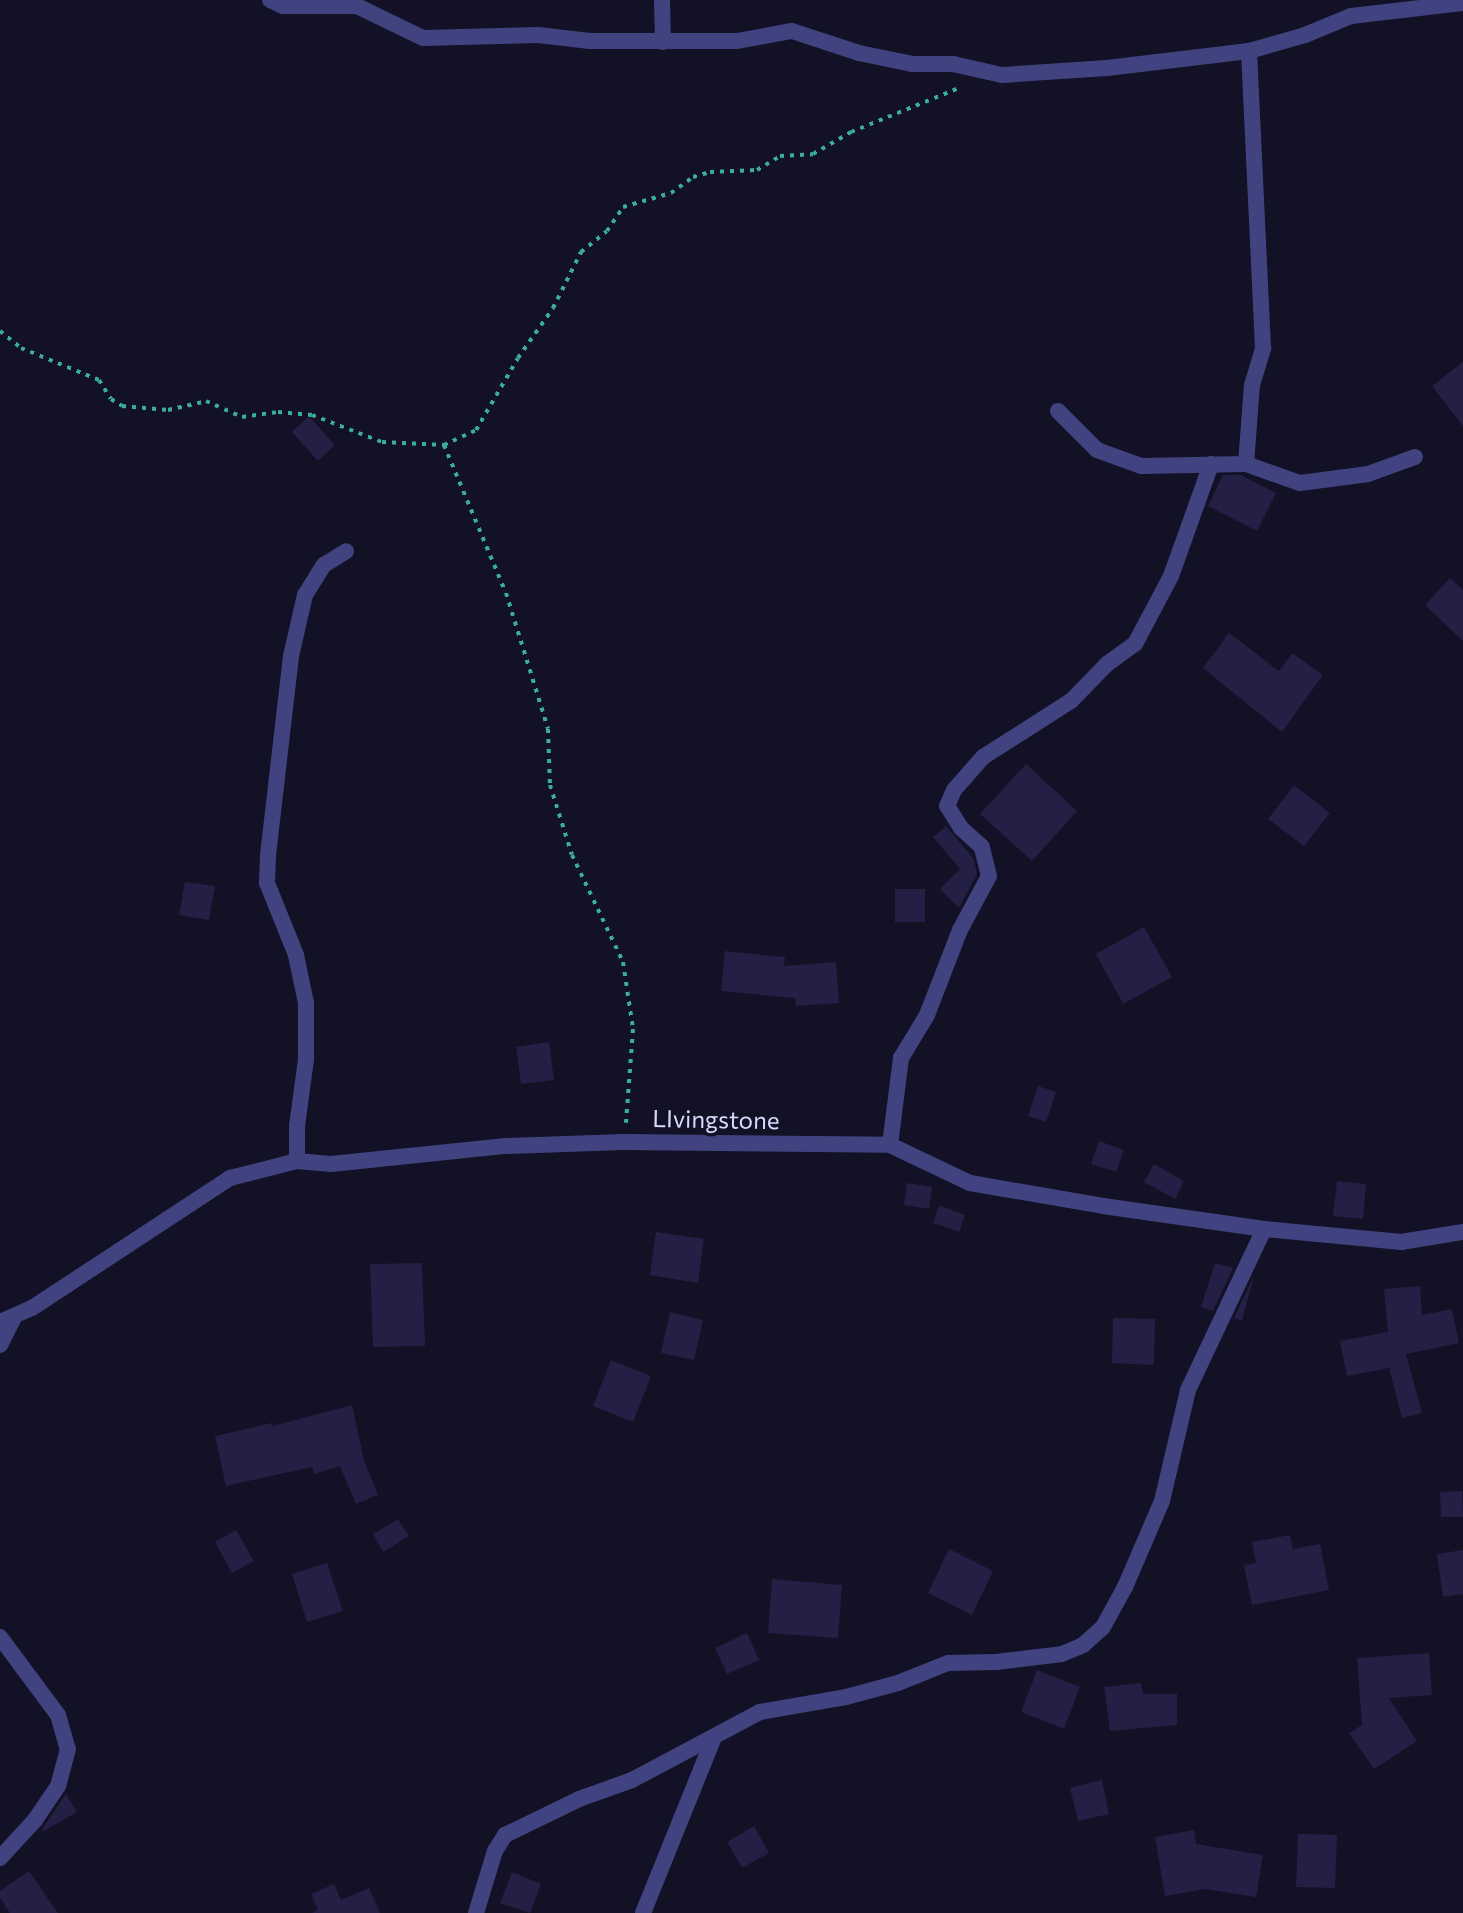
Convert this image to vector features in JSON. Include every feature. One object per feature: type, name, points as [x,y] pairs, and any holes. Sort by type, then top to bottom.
[{"type":"street","points":[[270,0],[283,6],[357,6],[423,38],[538,35],[663,42],[737,41],[792,31],[859,53],[912,64],[953,64],[1002,75],[1048,74],[1249,51],[1305,35],[1351,16],[1463,3]]},
{"type":"street","points":[[662,0],[663,42]]},
{"type":"street","points":[[1246,464],[1252,385],[1263,348],[1249,51]]},
{"type":"street","points":[[1058,411],[1097,450],[1141,466],[1246,464],[1300,483],[1368,474],[1415,457]]},
{"type":"street","points":[[890,1145],[901,1058],[927,1015],[960,930],[989,876],[982,847],[961,828],[947,806],[954,790],[983,757],[1071,701],[1107,664],[1135,644],[1171,576],[1211,464]]},
{"type":"street","points":[[297,1161],[297,1126],[306,1059],[306,1003],[296,955],[267,883],[268,855],[291,656],[305,595],[324,565],[346,551]]},
{"type":"street","name":"LIvingstone","points":[[7,1320],[230,1178],[297,1161],[331,1164],[506,1146],[623,1142],[890,1145],[970,1183],[1264,1229],[1401,1242],[1463,1232]]},
{"type":"street","points":[[476,1913],[495,1851],[505,1835],[579,1799],[632,1780],[760,1712],[898,1683],[948,1663],[996,1662],[1062,1654],[1083,1645],[1103,1627],[1162,1501],[1188,1390],[1264,1229]]},
{"type":"street","points":[[0,1345],[7,1320]]},
{"type":"street","points":[[0,1637],[58,1715],[68,1749],[58,1786],[35,1820],[0,1858]]},
{"type":"street","points":[[643,1913],[714,1737]]},
{"type":"path","points":[[0,331],[21,348],[99,380],[111,399],[122,406],[168,410],[206,401],[242,417],[278,412],[312,415],[382,442],[444,445],[476,430],[483,421],[518,358],[553,308],[581,252],[607,231],[623,207],[671,193],[701,174],[757,170],[780,156],[813,154],[863,127],[965,85]]},
{"type":"path","points":[[444,445],[506,593],[548,729],[550,785],[572,855],[623,962],[633,1029],[623,1142]]},
{"type":"building","points":[[1463,362],[1463,426],[1432,386]]},
{"type":"building","points":[[309,416],[335,445],[318,461],[292,432]]},
{"type":"building","points":[[1223,475],[1241,475],[1276,493],[1257,531],[1208,506]]},
{"type":"building","points":[[1450,578],[1463,590],[1463,641],[1425,605]]},
{"type":"building","points":[[1229,633],[1279,671],[1292,653],[1323,675],[1282,732],[1203,668]]},
{"type":"building","points":[[1026,764],[1077,811],[1032,861],[980,814]]},
{"type":"building","points":[[1294,785],[1330,813],[1304,846],[1268,819]]},
{"type":"building","points":[[946,826],[974,859],[977,874],[959,908],[940,889],[960,869],[933,837]]},
{"type":"building","points":[[185,882],[215,886],[209,920],[179,915]]},
{"type":"building","points":[[895,889],[925,889],[925,922],[895,922]]},
{"type":"building","points":[[1144,927],[1172,977],[1123,1004],[1096,954]]},
{"type":"building","points":[[725,951],[785,957],[784,966],[836,962],[839,1003],[796,1006],[795,998],[721,991]]},
{"type":"building","points":[[549,1042],[554,1080],[521,1084],[516,1047]]},
{"type":"building","points":[[1038,1086],[1056,1092],[1046,1122],[1028,1116]]},
{"type":"building","points":[[1099,1141],[1124,1150],[1116,1172],[1091,1164]]},
{"type":"building","points":[[1154,1164],[1184,1181],[1175,1199],[1144,1182]]},
{"type":"building","points":[[1337,1181],[1366,1184],[1363,1219],[1333,1216]]},
{"type":"building","points":[[907,1183],[932,1187],[929,1209],[904,1205]]},
{"type":"building","points":[[939,1205],[965,1215],[959,1232],[933,1223]]},
{"type":"building","points":[[656,1232],[704,1239],[698,1283],[650,1275]]},
{"type":"building","points":[[422,1263],[425,1346],[373,1347],[370,1264]]},
{"type":"building","points":[[1215,1263],[1233,1268],[1213,1311],[1201,1307]]},
{"type":"building","points":[[1254,1275],[1242,1321],[1234,1318]]},
{"type":"building","points":[[1420,1286],[1422,1315],[1452,1309],[1459,1343],[1406,1354],[1422,1413],[1402,1418],[1389,1368],[1347,1376],[1340,1341],[1388,1332],[1384,1289]]},
{"type":"building","points":[[670,1312],[703,1320],[694,1360],[661,1353]]},
{"type":"building","points":[[1113,1318],[1155,1319],[1154,1365],[1112,1363]]},
{"type":"building","points":[[611,1360],[651,1376],[633,1422],[593,1406]]},
{"type":"building","points":[[352,1405],[364,1460],[378,1495],[356,1504],[340,1466],[314,1474],[312,1467],[226,1486],[215,1436],[272,1423],[273,1426]]},
{"type":"building","points":[[1462,1491],[1463,1517],[1441,1517],[1440,1492]]},
{"type":"building","points":[[398,1519],[409,1536],[383,1552],[373,1534]]},
{"type":"building","points":[[236,1530],[254,1561],[232,1573],[215,1542]]},
{"type":"building","points":[[1290,1535],[1293,1549],[1320,1544],[1329,1590],[1252,1605],[1244,1565],[1256,1563],[1252,1542]]},
{"type":"building","points":[[949,1549],[993,1571],[972,1615],[928,1593]]},
{"type":"building","points":[[1463,1550],[1463,1594],[1443,1597],[1437,1554]]},
{"type":"building","points":[[327,1563],[343,1611],[307,1622],[292,1574]]},
{"type":"building","points":[[772,1579],[842,1585],[838,1638],[768,1633]]},
{"type":"building","points":[[747,1633],[759,1660],[727,1674],[715,1648]]},
{"type":"building","points":[[1429,1653],[1432,1695],[1389,1698],[1417,1741],[1374,1769],[1349,1733],[1362,1725],[1357,1658]]},
{"type":"building","points":[[1037,1670],[1080,1687],[1064,1729],[1021,1712]]},
{"type":"building","points":[[1141,1683],[1143,1694],[1177,1694],[1177,1725],[1110,1731],[1104,1687]]},
{"type":"building","points":[[1102,1780],[1109,1814],[1078,1821],[1070,1788]]},
{"type":"building","points":[[66,1794],[77,1812],[44,1831],[42,1829]]},
{"type":"building","points":[[754,1826],[769,1853],[742,1868],[727,1842]]},
{"type":"building","points":[[1194,1830],[1196,1844],[1263,1855],[1256,1897],[1205,1889],[1165,1896],[1155,1837]]},
{"type":"building","points":[[1298,1834],[1337,1835],[1335,1888],[1296,1887]]},
{"type":"building","points":[[29,1871],[58,1913],[10,1913],[0,1898],[0,1891]]},
{"type":"building","points":[[512,1872],[541,1884],[530,1913],[500,1903]]},
{"type":"building","points":[[334,1884],[341,1900],[369,1888],[380,1913],[312,1913],[318,1910],[311,1894]]}]
